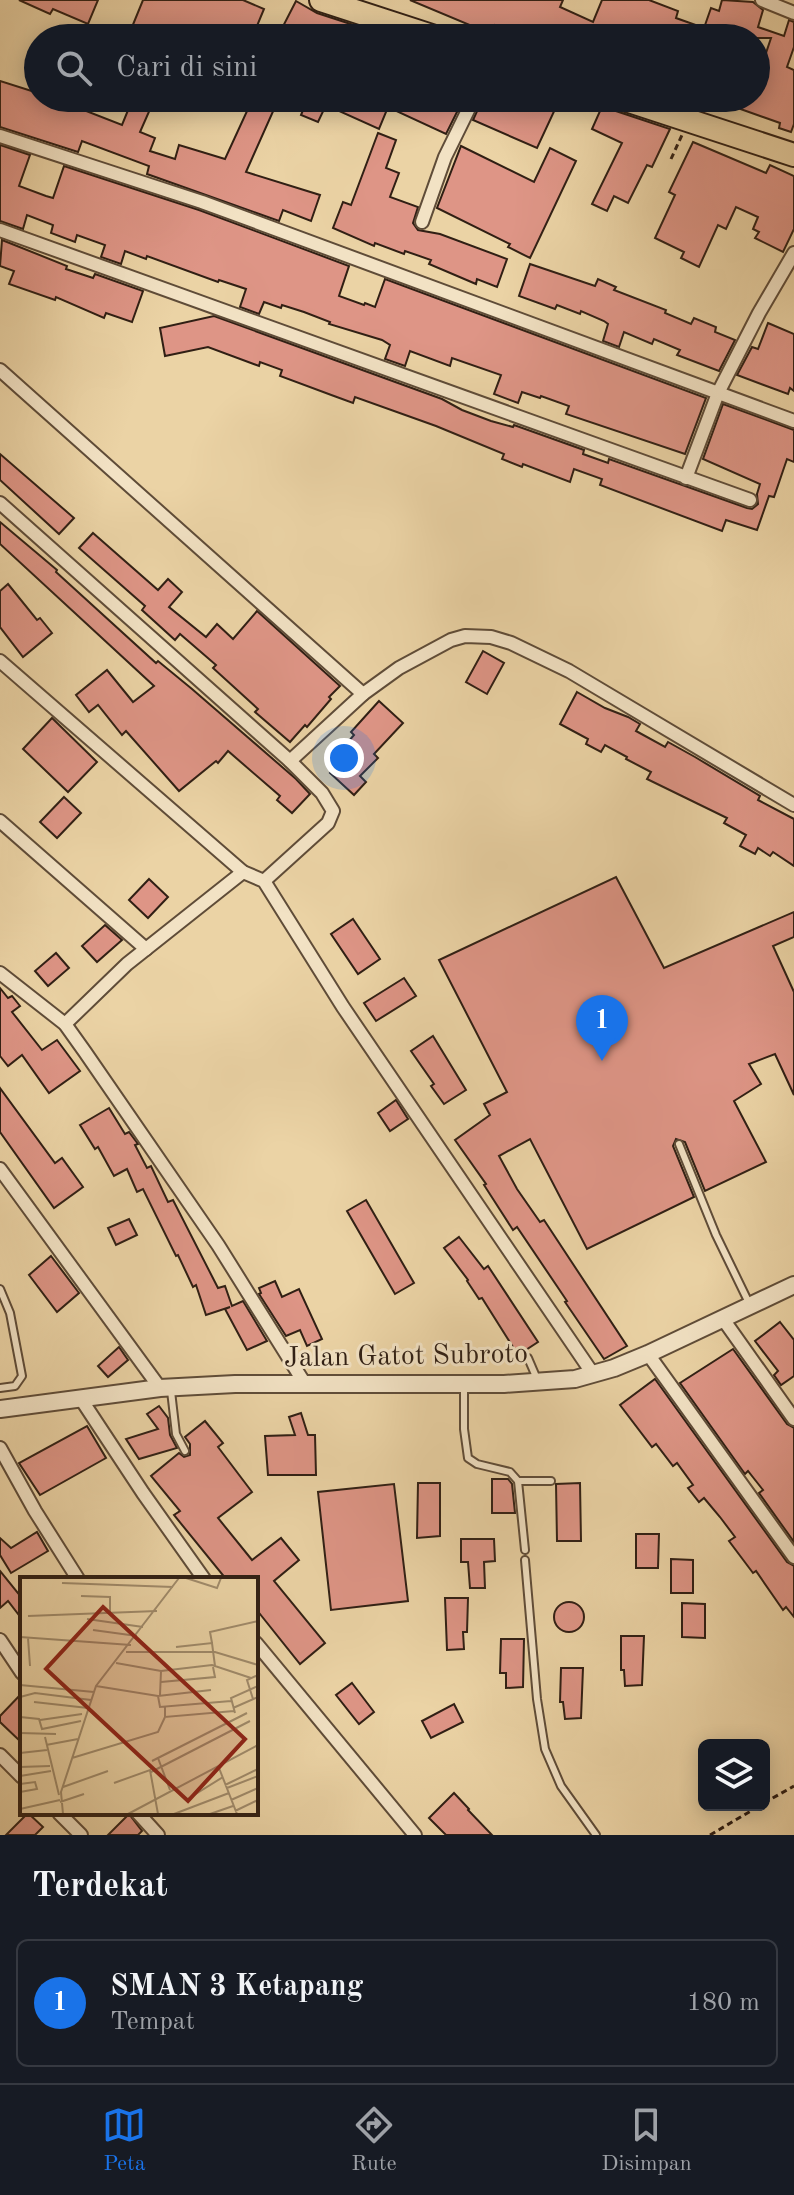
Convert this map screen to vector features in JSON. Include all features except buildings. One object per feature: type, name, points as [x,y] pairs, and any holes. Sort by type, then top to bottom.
[{"type":"highway","points":[[321,0],[359,6],[403,24]]},
{"type":"highway","points":[[661,112],[794,155]]},
{"type":"street","points":[[762,0],[794,13]]},
{"type":"street","points":[[422,222],[445,157],[467,112]]},
{"type":"street","points":[[0,136],[202,202],[794,421]]},
{"type":"street","points":[[0,230],[750,500]]},
{"type":"street","points":[[686,478],[718,393],[794,253]]},
{"type":"street","points":[[0,370],[363,694]]},
{"type":"street","points":[[0,503],[290,761],[329,802],[332,817],[264,881]]},
{"type":"street","points":[[290,761],[363,694],[399,668],[451,640],[465,636],[491,637],[511,643],[569,671],[794,805]]},
{"type":"street","points":[[0,661],[243,872],[264,881],[343,1007],[593,1374]]},
{"type":"street","points":[[0,821],[146,949]]},
{"type":"street","points":[[65,1024],[146,949],[243,872]]},
{"type":"street","points":[[0,973],[65,1024],[201,1221],[305,1384]]},
{"type":"street","points":[[0,1169],[166,1387]]},
{"type":"street","name":"Jalan Gatot Subroto","points":[[0,1409],[166,1387],[464,1384],[575,1379],[648,1354],[793,1287]]},
{"type":"street","points":[[723,1319],[794,1419]]},
{"type":"street","points":[[648,1354],[794,1557]]},
{"type":"street","points":[[81,1399],[203,1577]]},
{"type":"street","points":[[0,1448],[77,1577]]},
{"type":"street","points":[[0,1640],[20,1670]]},
{"type":"street","points":[[258,1645],[415,1835]]},
{"type":"street","points":[[0,1755],[20,1775]]},
{"type":"street","points":[[61,1815],[81,1835]]},
{"type":"street","points":[[140,1815],[158,1835]]},
{"type":"lane","points":[[679,1144],[716,1235],[751,1306]]},
{"type":"lane","points":[[0,1289],[10,1313],[22,1376],[15,1386],[0,1388]]},
{"type":"lane","points":[[528,1358],[538,1382]]},
{"type":"lane","points":[[464,1384],[464,1429],[468,1458],[477,1464],[510,1472],[518,1481],[525,1550]]},
{"type":"lane","points":[[166,1387],[179,1443],[185,1451]]},
{"type":"lane","points":[[518,1481],[551,1481]]},
{"type":"lane","points":[[525,1560],[540,1731],[561,1786],[596,1835]]},
{"type":"path","points":[[671,159],[688,121]]},
{"type":"path","points":[[770,1800],[794,1786]]},
{"type":"path","points":[[710,1835],[750,1811]]},
{"type":"place","name":"SMAN 3 Ketapang","points":[[602,1061]]}]
